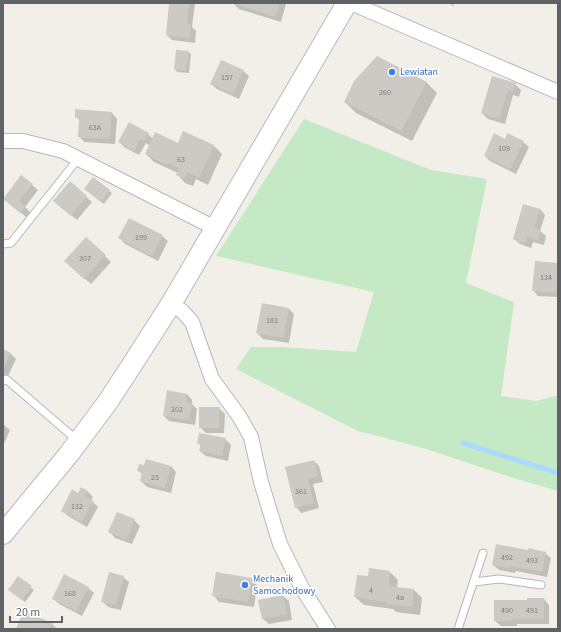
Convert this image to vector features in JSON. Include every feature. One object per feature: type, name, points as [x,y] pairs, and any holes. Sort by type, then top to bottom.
[{"type":"main road","points":[[3,534],[69,454],[112,396],[171,304],[347,3]]},
{"type":"street","points":[[351,3],[558,92]]},
{"type":"street","points":[[3,141],[23,140],[63,151],[215,228]]},
{"type":"street","points":[[171,304],[182,311],[192,322],[212,380],[239,416],[251,437],[261,482],[280,544],[302,588],[328,629]]},
{"type":"lane","points":[[3,244],[11,243],[78,159]]},
{"type":"lane","points":[[3,381],[6,379],[78,441]]},
{"type":"lane","points":[[461,628],[483,553]]},
{"type":"lane","points":[[474,582],[499,580],[541,585]]},
{"type":"green space","points":[[304,119],[431,170],[487,179],[466,283],[514,302],[501,396],[536,401],[558,395],[558,491],[510,477],[423,448],[358,431],[236,369],[251,347],[281,347],[356,352],[374,292],[216,256]]},
{"type":"building","points":[[169,3],[189,3],[187,24],[191,25],[190,38],[166,35]]},
{"type":"building","points":[[232,3],[280,3],[275,17]]},
{"type":"building","points":[[176,50],[189,51],[186,71],[174,70]]},
{"type":"building","points":[[377,56],[427,82],[401,131],[344,102],[354,81]]},
{"type":"building","points":[[221,60],[244,70],[233,94],[210,84]]},
{"type":"building","points":[[492,76],[516,83],[513,92],[508,90],[499,119],[481,113]]},
{"type":"building","points":[[75,109],[112,112],[110,139],[78,137],[79,118],[75,118]]},
{"type":"building","points":[[129,122],[149,133],[144,141],[140,139],[134,151],[118,142]]},
{"type":"building","points":[[183,131],[214,145],[199,178],[187,172],[184,179],[176,175],[179,168],[168,163],[167,165],[145,154],[155,132],[178,143]]},
{"type":"building","points":[[494,133],[505,139],[507,133],[524,141],[510,169],[484,156]]},
{"type":"building","points":[[21,175],[33,184],[19,201],[25,206],[20,213],[3,199]]},
{"type":"building","points":[[93,177],[110,190],[101,202],[84,189]]},
{"type":"building","points":[[70,181],[87,196],[71,216],[53,201]]},
{"type":"building","points":[[523,204],[540,209],[534,228],[541,230],[538,240],[527,237],[526,243],[513,239]]},
{"type":"building","points":[[129,218],[163,235],[152,256],[118,238]]},
{"type":"building","points":[[86,237],[106,255],[84,279],[64,261]]},
{"type":"building","points":[[535,261],[558,263],[558,293],[532,291]]},
{"type":"building","points":[[262,303],[289,308],[283,338],[256,333]]},
{"type":"building","points":[[3,349],[11,353],[3,371]]},
{"type":"building","points":[[167,390],[187,394],[186,402],[192,403],[189,420],[163,416]]},
{"type":"building","points":[[199,407],[220,407],[219,428],[199,428]]},
{"type":"building","points":[[199,433],[226,438],[222,456],[199,451],[201,444],[197,444]]},
{"type":"building","points":[[146,459],[171,466],[165,488],[140,481],[142,472],[137,471],[139,464],[144,465]]},
{"type":"building","points":[[314,460],[318,476],[308,479],[314,503],[295,508],[285,467]]},
{"type":"building","points":[[81,487],[88,491],[85,496],[93,500],[82,522],[61,511],[72,489],[78,493]]},
{"type":"building","points":[[117,512],[135,519],[126,540],[108,532]]},
{"type":"building","points":[[496,544],[528,550],[529,548],[546,552],[542,572],[510,566],[510,568],[492,565]]},
{"type":"building","points":[[369,568],[390,571],[389,586],[414,589],[412,607],[386,604],[386,602],[354,597],[357,575],[368,576]]},
{"type":"building","points":[[109,572],[124,576],[116,605],[101,602]]},
{"type":"building","points":[[216,572],[252,578],[248,602],[212,596]]},
{"type":"building","points":[[64,574],[89,587],[76,611],[52,599]]},
{"type":"building","points":[[18,576],[32,586],[22,600],[8,590]]},
{"type":"building","points":[[283,595],[287,614],[262,619],[258,600]]},
{"type":"building","points":[[527,598],[544,598],[544,619],[512,619],[512,621],[494,621],[494,600],[527,600]]},
{"type":"building","points":[[23,611],[53,623],[50,629],[16,629]]},
{"type":"waterway","points":[[463,443],[558,473]]},
{"type":"place","name":"Lewiatan","points":[[392,72]]},
{"type":"place","name":"Mechanik Samochodowy","points":[[245,585]]}]
